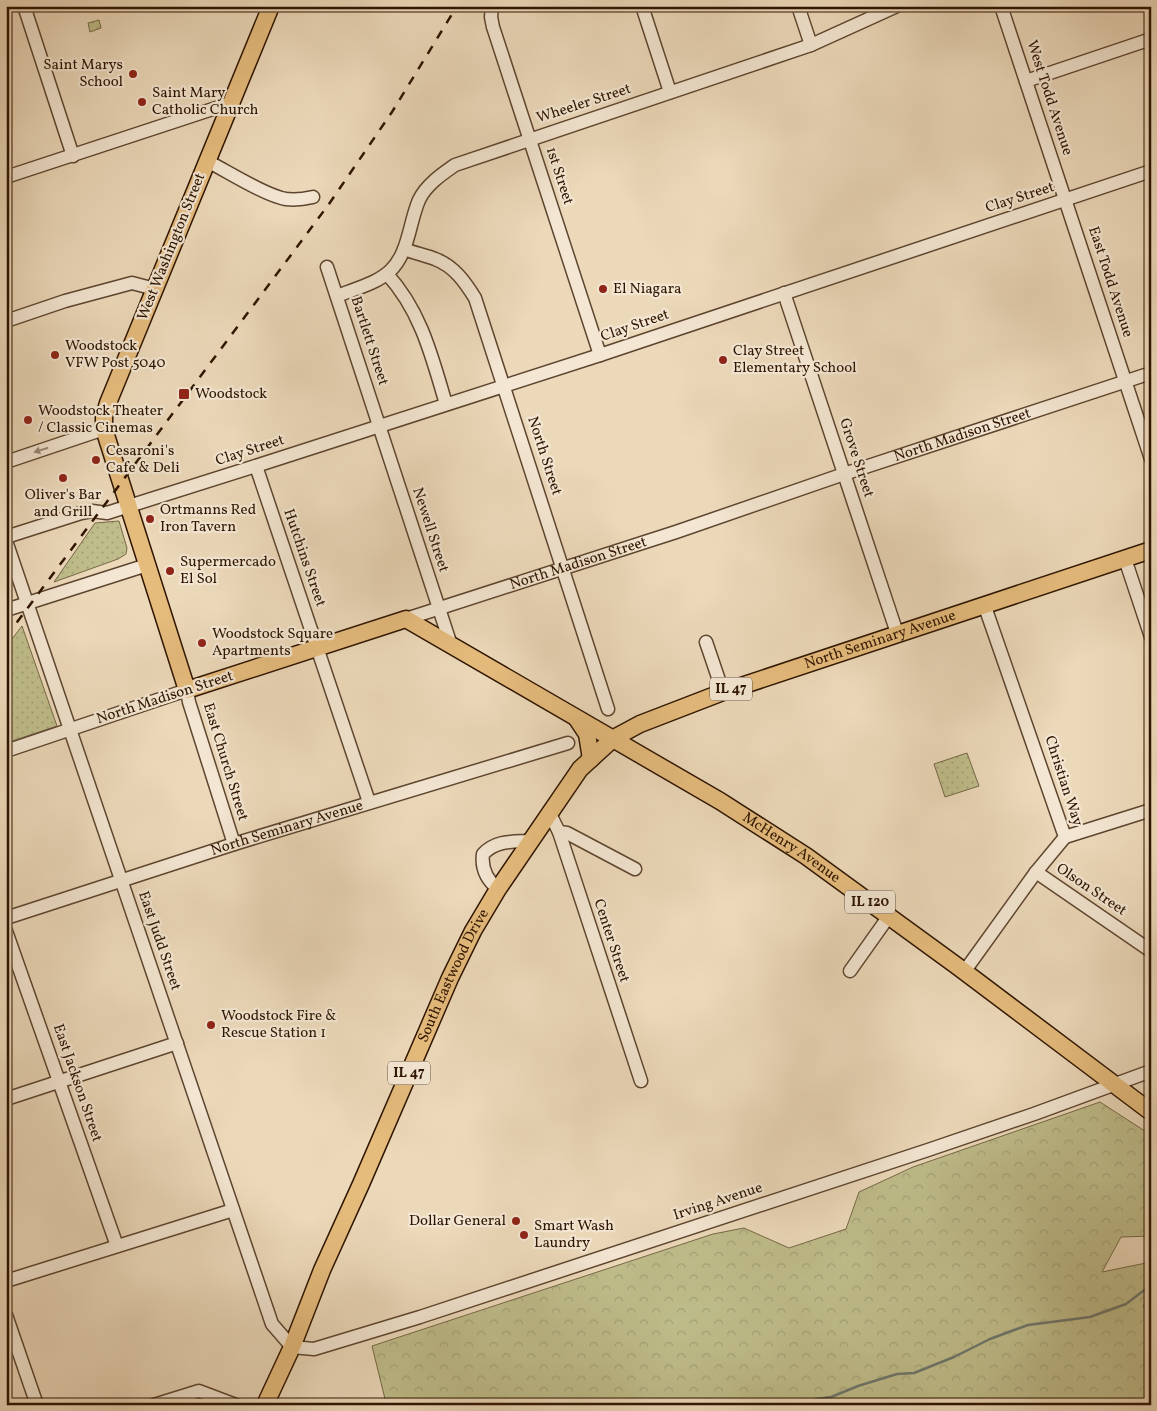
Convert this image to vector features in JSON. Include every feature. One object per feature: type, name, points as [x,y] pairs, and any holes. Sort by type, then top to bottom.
[{"type":"main road","name":"West Washington Street","points":[[187,690],[104,429],[104,417],[108,403],[271,6]]},
{"type":"main road","name":"North Seminary Avenue","points":[[614,738],[644,722],[723,692],[1151,550]]},
{"type":"main road","name":"North Madison Street","points":[[187,690],[406,619]]},
{"type":"main road","name":"McHenry Avenue","points":[[406,619],[614,738],[720,801],[806,856],[1151,1112]]},
{"type":"main road","points":[[574,716],[587,734],[591,759]]},
{"type":"main road","points":[[644,722],[640,737],[645,748],[656,763]]},
{"type":"main road","name":"South Eastwood Drive","points":[[265,1405],[292,1347],[322,1270],[450,978],[473,931],[529,841],[580,769],[614,738]]},
{"type":"street","points":[[24,6],[73,156]]},
{"type":"street","name":"1st Street","points":[[492,6],[490,17],[493,27],[600,354]]},
{"type":"street","points":[[642,6],[670,92]]},
{"type":"street","points":[[798,6],[811,46]]},
{"type":"street","name":"Wheeler Street","points":[[337,296],[362,287],[392,270],[404,249],[420,199],[438,177],[455,165],[811,46],[897,6]]},
{"type":"street","name":"West Todd Avenue","points":[[1001,6],[1066,200]]},
{"type":"street","points":[[1026,81],[1151,39]]},
{"type":"street","points":[[6,177],[231,103]]},
{"type":"street","points":[[207,162],[284,199],[313,197]]},
{"type":"street","name":"Clay Street","points":[[6,539],[81,513],[92,511],[107,513],[256,466],[1151,171]]},
{"type":"street","name":"East Todd Avenue","points":[[1066,200],[1151,459]]},
{"type":"street","name":"North Street","points":[[404,249],[437,260],[455,270],[475,298],[608,709]]},
{"type":"street","name":"Bartlett Street","points":[[327,267],[379,426]]},
{"type":"street","points":[[386,274],[413,309],[421,324],[446,404]]},
{"type":"street","points":[[6,321],[65,301],[132,283],[155,289]]},
{"type":"street","name":"Grove Street","points":[[784,293],[897,633]]},
{"type":"street","name":"North Madison Street","points":[[406,619],[676,532],[844,474],[1151,373]]},
{"type":"street","name":"Newell Street","points":[[379,426],[451,645]]},
{"type":"street","points":[[6,462],[104,429]]},
{"type":"street","name":"Hutchins Street","points":[[256,466],[368,802]]},
{"type":"street","name":"East Judd Street","points":[[6,539],[272,1324],[292,1347]]},
{"type":"street","points":[[1124,558],[1151,637]]},
{"type":"street","points":[[6,610],[147,565]]},
{"type":"street","name":"Christian Way","points":[[964,972],[1036,872],[1065,837],[984,604]]},
{"type":"street","points":[[706,642],[723,692]]},
{"type":"street","name":"North Madison Street","points":[[6,751],[187,690]]},
{"type":"street","name":"East Church Street","points":[[187,690],[189,702],[234,844]]},
{"type":"street","name":"North Seminary Avenue","points":[[6,918],[368,802],[568,743]]},
{"type":"street","points":[[1065,837],[1151,810]]},
{"type":"street","name":"Center Street","points":[[549,812],[559,832],[641,1081]]},
{"type":"street","points":[[559,832],[567,833],[635,869]]},
{"type":"street","points":[[498,889],[485,874],[482,863],[483,854],[494,845],[503,842],[529,841]]},
{"type":"street","name":"Olson Street","points":[[1036,872],[1149,947]]},
{"type":"street","points":[[850,971],[889,916]]},
{"type":"street","name":"East Jackson Street","points":[[6,931],[117,1246]]},
{"type":"street","points":[[6,1099],[177,1043]]},
{"type":"street","name":"Irving Avenue","points":[[292,1347],[314,1349],[429,1314],[928,1150],[1151,1071]]},
{"type":"street","points":[[6,1281],[233,1210]]},
{"type":"street","points":[[6,1315],[37,1405]]},
{"type":"street","points":[[154,1405],[199,1391],[236,1405]]},
{"type":"green space","points":[[99,20],[101,28],[90,32],[88,23]]},
{"type":"green space","points":[[119,521],[127,548],[126,554],[118,559],[54,582],[95,523]]},
{"type":"green space","points":[[22,626],[57,726],[6,743],[6,647]]},
{"type":"green space","points":[[967,753],[979,786],[945,797],[934,764]]},
{"type":"green space","points":[[1100,1102],[1151,1135],[1151,1236],[1121,1237],[1102,1272],[1151,1262],[1151,1295],[1143,1306],[1151,1316],[1151,1405],[383,1405],[385,1399],[372,1346],[713,1234],[744,1228],[789,1248],[846,1229],[859,1192],[913,1167]]},
{"type":"waterway","points":[[805,1405],[816,1399],[831,1397],[858,1386],[897,1374],[914,1373],[954,1357],[990,1339],[1028,1325],[1090,1317],[1126,1304],[1151,1285]]},
{"type":"railway","points":[[6,637],[329,204],[392,112],[457,6]]},
{"type":"place","name":"Saint Marys School","points":[[133,74]]},
{"type":"place","name":"Saint Mary Catholic Church","points":[[142,102]]},
{"type":"place","name":"El Niagara","points":[[603,289]]},
{"type":"place","name":"Woodstock VFW Post 5040","points":[[55,355]]},
{"type":"place","name":"Clay Street Elementary School","points":[[723,360]]},
{"type":"place","name":"Woodstock","points":[[184,394]]},
{"type":"place","name":"Woodstock Theater / Classic Cinemas","points":[[28,420]]},
{"type":"place","name":"Cesaroni's Cafe & Deli","points":[[96,460]]},
{"type":"place","name":"Oliver's Bar and Grill","points":[[63,478]]},
{"type":"place","name":"Ortmanns Red Iron Tavern","points":[[150,519]]},
{"type":"place","name":"Supermercado El Sol","points":[[170,571]]},
{"type":"place","name":"Woodstock Square Apartments","points":[[202,643]]},
{"type":"place","name":"Woodstock Fire & Rescue Station 1","points":[[211,1025]]},
{"type":"place","name":"Dollar General","points":[[516,1221]]},
{"type":"place","name":"Smart Wash Laundry","points":[[524,1235]]}]
